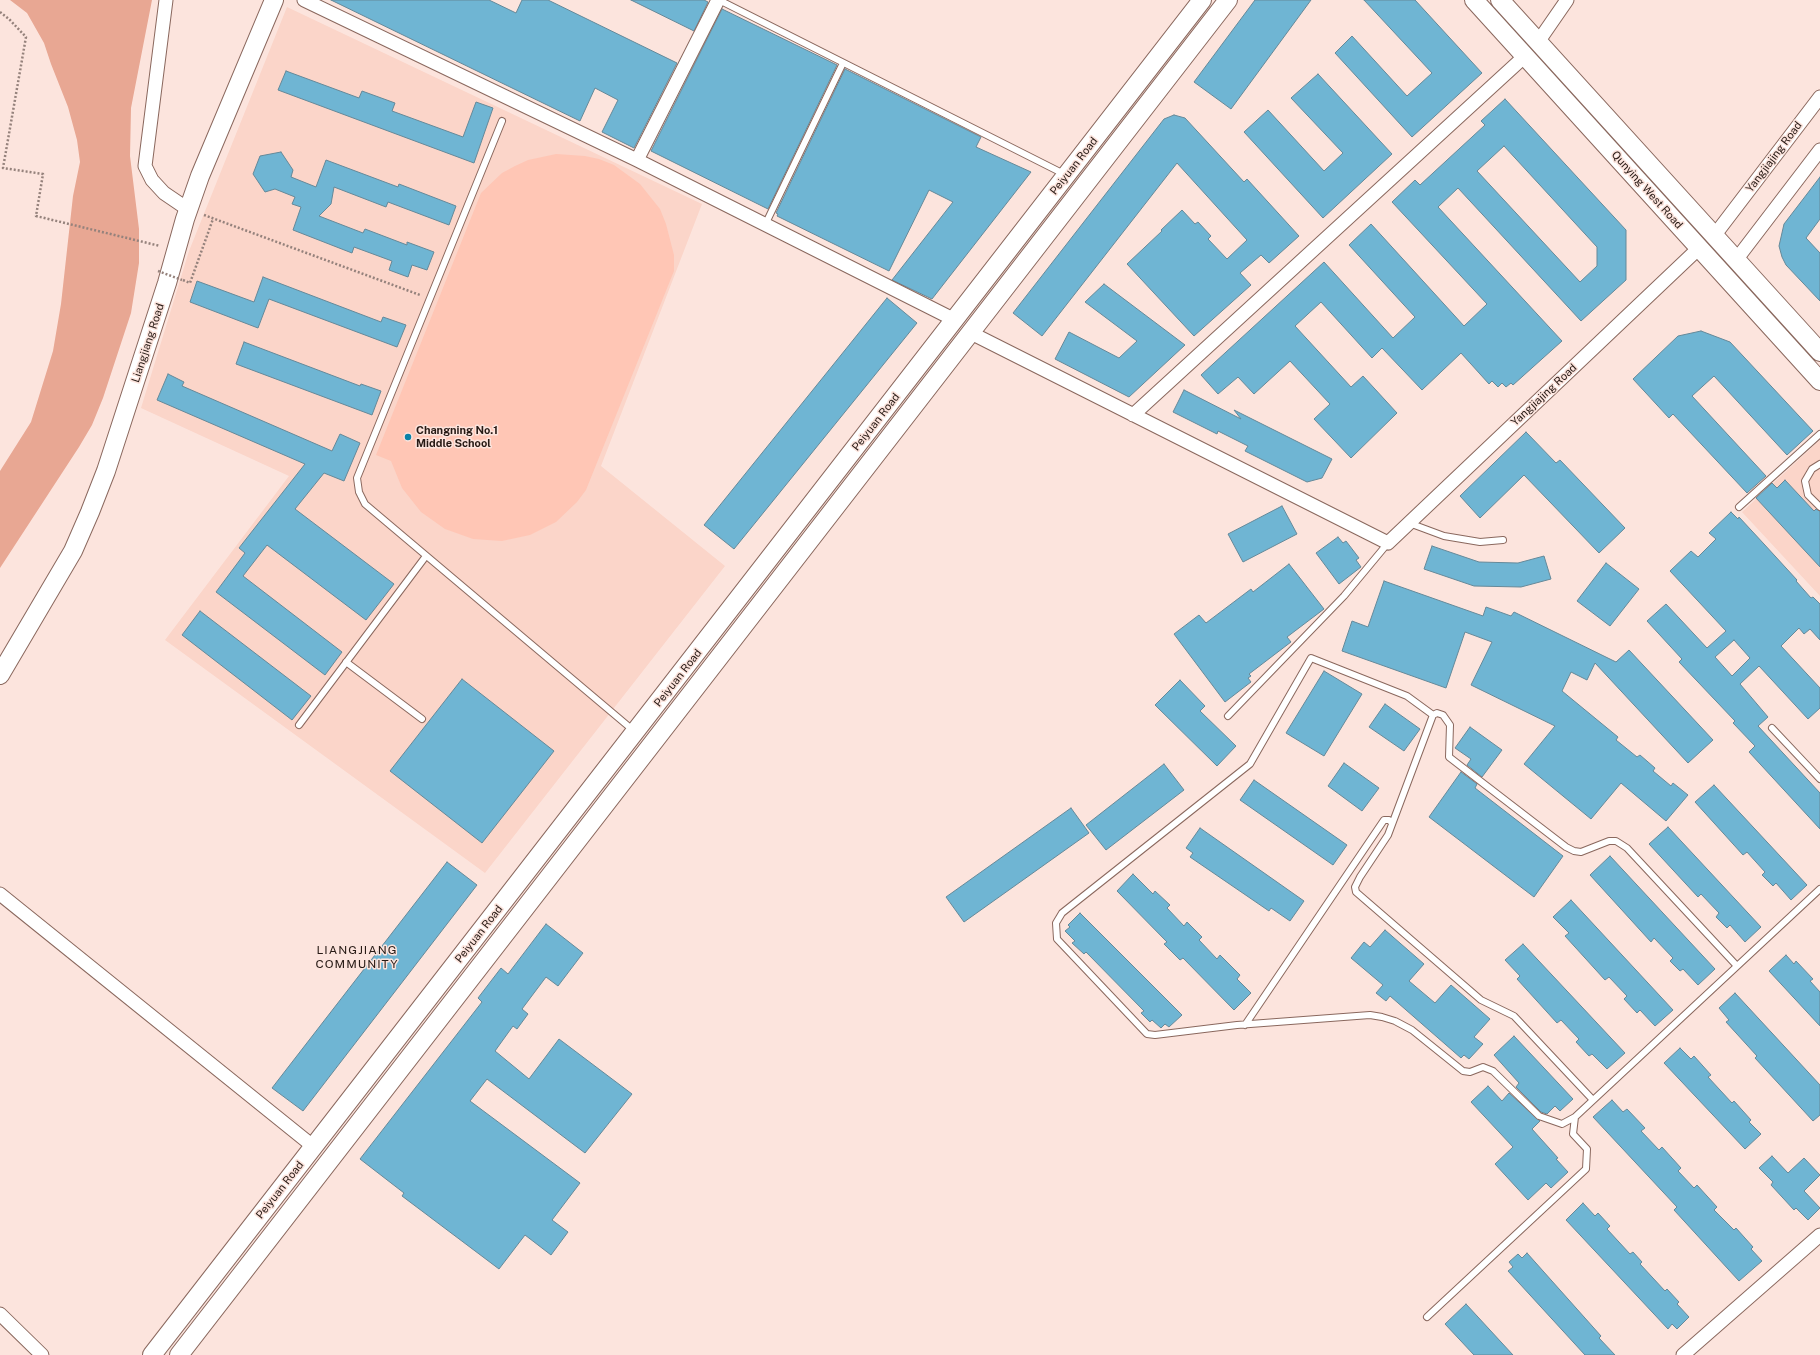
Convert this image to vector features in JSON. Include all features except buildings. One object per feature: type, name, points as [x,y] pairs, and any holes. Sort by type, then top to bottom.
[{"type":"main road","name":"Liangjiang Road","points":[[0,675],[73,551],[90,512],[106,471],[165,291],[200,176],[274,0]]},
{"type":"main road","name":"Peiyuan Road","points":[[152,1355],[1202,0]]},
{"type":"main road","name":"Peiyuan Road","points":[[179,1355],[1228,0]]},
{"type":"main road","name":"Qunying West Road","points":[[1474,0],[1820,381]]},
{"type":"main road","name":"Qunying West Road","points":[[1500,0],[1820,352]]},
{"type":"street","points":[[166,0],[145,166],[152,180],[164,193],[189,210]]},
{"type":"street","points":[[304,0],[637,160],[955,320]]},
{"type":"street","points":[[637,160],[718,0]]},
{"type":"street","points":[[1538,42],[1567,0]]},
{"type":"street","points":[[1133,415],[1525,56]]},
{"type":"street","name":"Yangjiajing Road","points":[[1714,236],[1820,97]]},
{"type":"street","points":[[1736,260],[1820,150]]},
{"type":"street","name":"Yangjiajing Road","points":[[1388,542],[1699,248]]},
{"type":"street","points":[[971,333],[1388,542]]},
{"type":"street","points":[[0,894],[314,1147]]},
{"type":"street","points":[[1682,1355],[1820,1235]]},
{"type":"street","points":[[0,1314],[42,1355]]},
{"type":"lane","points":[[718,0],[1067,176]]},
{"type":"lane","points":[[765,224],[843,63]]},
{"type":"lane","points":[[502,121],[357,478],[359,492],[365,504],[636,732]]},
{"type":"lane","points":[[1739,507],[1820,434]]},
{"type":"lane","points":[[1820,464],[1812,469],[1806,481],[1808,495],[1820,507]]},
{"type":"lane","points":[[1409,523],[1444,536],[1480,542],[1503,540]]},
{"type":"lane","points":[[1228,716],[1344,596],[1388,542]]},
{"type":"lane","points":[[299,725],[426,556]]},
{"type":"lane","points":[[1433,715],[1407,696],[1311,658],[1250,764],[1062,913],[1056,923],[1057,939],[1147,1034],[1155,1035],[1245,1025],[1370,1015],[1382,1017],[1395,1021],[1412,1030],[1463,1071],[1470,1072],[1483,1067],[1493,1071],[1539,1116],[1562,1124],[1575,1117],[1820,888]]},
{"type":"lane","points":[[346,662],[422,719]]},
{"type":"lane","points":[[1433,715],[1437,713],[1443,715],[1450,725],[1449,757],[1566,847],[1574,851],[1581,852],[1608,841],[1616,841],[1627,848],[1737,966]]},
{"type":"lane","points":[[1433,715],[1388,835],[1355,887],[1356,892],[1481,1000],[1514,1016],[1593,1100]]},
{"type":"lane","points":[[1772,728],[1820,779]]},
{"type":"lane","points":[[1245,1025],[1384,820],[1389,820],[1392,823]]},
{"type":"lane","points":[[1426,1317],[1586,1169],[1587,1148],[1573,1134],[1575,1117]]},
{"type":"path","points":[[0,12],[26,37],[3,168],[42,174],[36,216],[153,245]]},
{"type":"path","points":[[189,210],[430,298]]},
{"type":"path","points":[[158,271],[190,283],[213,219]]},
{"type":"shaded area","points":[[10,0],[152,0],[131,108],[130,156],[139,229],[139,263],[131,313],[103,398],[92,425],[0,568],[0,471],[31,422],[53,351],[61,304],[73,196],[80,162],[77,140],[68,107],[44,43],[27,13]]},
{"type":"shaded area","name":"Changning No.1 Middle School","points":[[287,7],[702,204],[601,466],[725,566],[485,873],[165,640],[289,476],[141,408],[189,251]]},
{"type":"shaded area","points":[[556,154],[585,156],[599,159],[614,165],[640,184],[660,209],[666,224],[674,255],[674,271],[586,490],[577,502],[556,522],[530,535],[502,541],[473,539],[445,529],[421,512],[402,488],[391,461],[376,455],[481,193],[502,173],[515,166],[528,160]]},
{"type":"shaded area","points":[[1820,440],[1820,596],[1742,512]]},
{"type":"place","name":"Changning No.1 Middle School","points":[[408,437]]},
{"type":"district","name":"LIANGJIANG COMMUNITY","points":[[357,957]]}]
